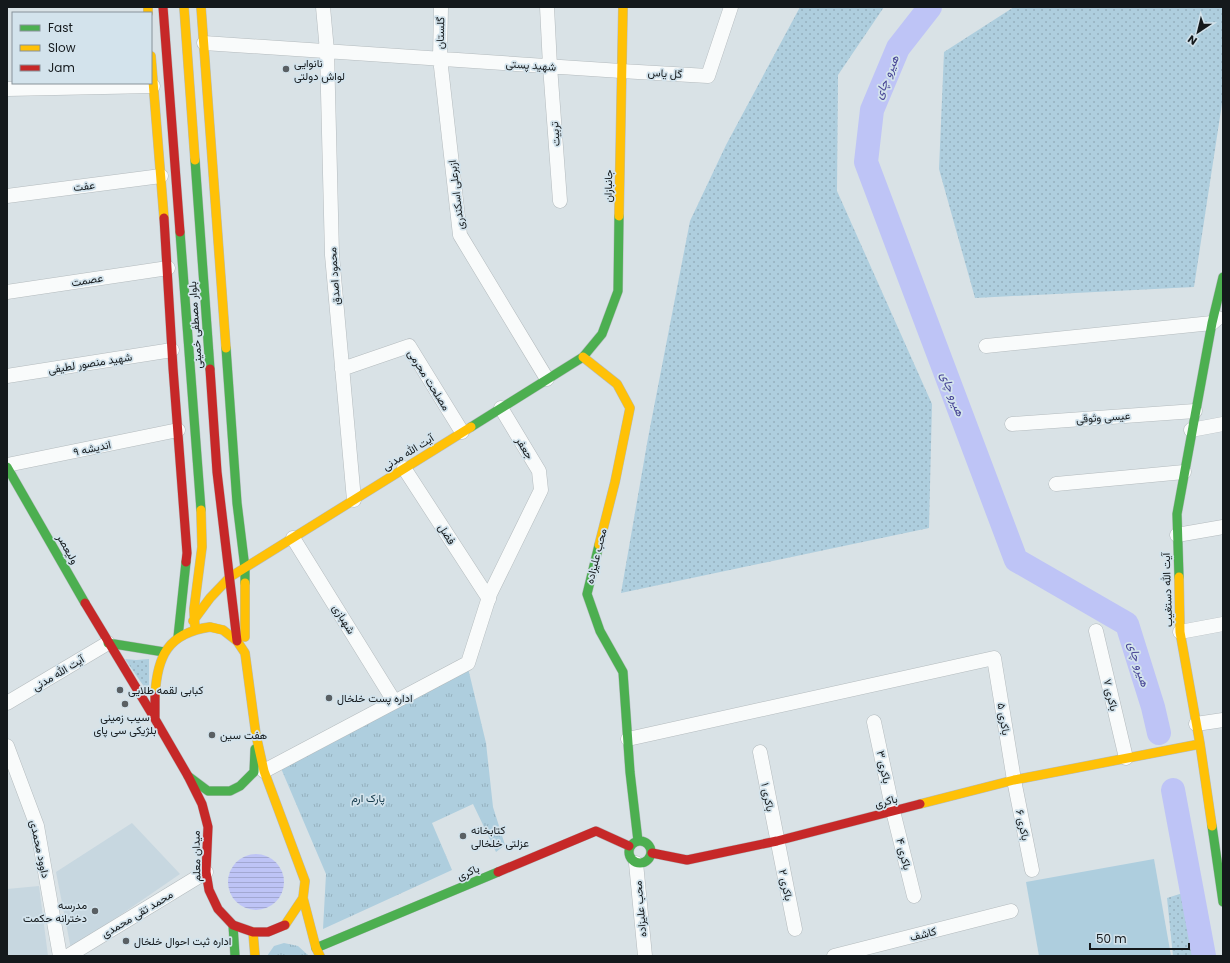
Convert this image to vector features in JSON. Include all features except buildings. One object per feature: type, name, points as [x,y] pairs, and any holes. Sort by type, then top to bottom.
[{"type":"main road","name":"بلوار مصطفی خمینی","points":[[163,7],[198,473],[202,547],[194,625]]},
{"type":"main road","name":"بلوار مصطفی خمینی","points":[[184,7],[217,472],[236,641]]},
{"type":"main road","points":[[201,7],[237,503],[245,568],[245,653]]},
{"type":"main road","name":"جانبازان","points":[[583,357],[602,334],[618,291],[622,7]]},
{"type":"main road","points":[[152,71],[168,268],[172,350],[187,553],[178,637]]},
{"type":"main road","name":"آیت الله دستغیب","points":[[1223,277],[1218,318],[1191,430],[1177,514],[1180,632],[1196,724],[1217,825],[1223,902]]},
{"type":"main road","name":"آیت‌ الله مدنی","points":[[194,625],[202,606],[218,587],[230,577],[583,357]]},
{"type":"main road","name":"محب علیزاده","points":[[583,357],[617,384],[630,408],[615,482],[587,594],[600,631],[623,672],[630,772],[638,840]]},
{"type":"main road","name":"ولیعصر","points":[[7,466],[108,643],[155,719]]},
{"type":"main road","name":"میدان معلم","points":[[194,625],[223,630],[236,641],[245,653],[256,735],[264,771],[305,881],[303,898],[286,925],[268,932],[253,932],[233,925],[218,909],[209,890],[206,872],[208,827],[202,804],[188,776],[155,719],[157,674],[164,652],[178,637],[194,625]]},
{"type":"main road","points":[[108,643],[164,652]]},
{"type":"main road","points":[[188,776],[208,791],[230,792],[240,786],[254,772],[256,735]]},
{"type":"main road","name":"باکری","points":[[652,853],[687,860],[777,841],[1014,780],[1200,744]]},
{"type":"main road","name":"باکری","points":[[318,952],[596,831],[629,846]]},
{"type":"main road","points":[[638,840],[647,842],[652,853],[648,860],[643,863],[636,863],[630,858],[628,853],[629,846],[638,840]]},
{"type":"main road","points":[[303,898],[318,952]]},
{"type":"main road","points":[[233,925],[235,956]]},
{"type":"main road","points":[[253,932],[254,956]]},
{"type":"street","name":"محمود اصدق","points":[[323,7],[327,51],[332,255],[354,500]]},
{"type":"street","name":"گلستان","points":[[440,58],[441,7]]},
{"type":"street","name":"تربیت","points":[[548,7],[550,66],[560,202]]},
{"type":"street","name":"گل یاس","points":[[622,71],[708,76],[731,7]]},
{"type":"street","name":"شهید پستی","points":[[204,43],[622,71]]},
{"type":"street","name":"ازبرعلی اسکندری","points":[[440,58],[460,235],[547,379]]},
{"type":"street","points":[[7,89],[83,85],[153,86]]},
{"type":"street","name":"عفت","points":[[7,196],[161,176]]},
{"type":"street","name":"عصمت","points":[[7,292],[168,268]]},
{"type":"street","points":[[986,346],[1218,318]]},
{"type":"street","name":"مصلحت محرمی","points":[[342,369],[409,346],[462,432]]},
{"type":"street","name":"شهید منصور لطیفی","points":[[7,376],[172,350]]},
{"type":"street","name":"جعفر","points":[[489,599],[541,490],[539,471],[501,408]]},
{"type":"street","name":"عیسی وثوقی","points":[[1012,424],[1195,411]]},
{"type":"street","points":[[1191,430],[1223,424]]},
{"type":"street","name":"اندیشه ۹","points":[[7,466],[178,430]]},
{"type":"street","name":"فضل","points":[[404,468],[489,599]]},
{"type":"street","points":[[1056,484],[1184,472]]},
{"type":"street","points":[[1177,535],[1223,527]]},
{"type":"street","name":"شهبازی","points":[[293,538],[394,701]]},
{"type":"street","points":[[264,771],[468,663],[489,599]]},
{"type":"street","points":[[1180,632],[1223,624]]},
{"type":"street","name":"باکری ۷","points":[[1096,631],[1126,758]]},
{"type":"street","name":"آیت الله مدنی","points":[[7,703],[108,643]]},
{"type":"street","name":"باکری ۵","points":[[628,739],[994,658],[1014,780]]},
{"type":"street","points":[[1196,724],[1223,720]]},
{"type":"street","name":"باکری ۳","points":[[874,722],[893,811]]},
{"type":"street","name":"داوود محمدی","points":[[7,746],[37,826],[60,956]]},
{"type":"street","name":"باکری ۱","points":[[760,752],[777,841]]},
{"type":"street","name":"باکری ۶","points":[[1014,780],[1032,870]]},
{"type":"street","name":"باکری ۴","points":[[893,811],[914,896]]},
{"type":"street","name":"باکری ۲","points":[[777,841],[795,929]]},
{"type":"street","name":"محب علیزاده","points":[[636,863],[645,956]]},
{"type":"street","name":"محمد تقی محمدی","points":[[68,956],[206,872]]},
{"type":"street","name":"کاشف","points":[[834,956],[1011,911]]},
{"type":"shaded area","name":"مدرسه دخترانه حکمت","points":[[132,823],[180,874],[71,949],[56,872]]},
{"type":"shaded area","points":[[39,886],[48,956],[7,956],[7,889]]},
{"type":"green space","points":[[800,7],[884,7],[838,75],[837,191],[932,404],[929,528],[621,593],[648,438],[690,221],[726,145]]},
{"type":"green space","points":[[1014,7],[1223,7],[1223,97],[1194,287],[975,298],[939,169],[944,52]]},
{"type":"green space","points":[[125,659],[149,659],[149,694]]},
{"type":"green space","name":"پارک ارم","points":[[468,668],[486,743],[493,807],[505,845],[496,852],[473,804],[432,823],[452,870],[323,929],[326,874],[280,766]]},
{"type":"green space","points":[[1154,859],[1171,956],[1039,956],[1026,882]]},
{"type":"green space","points":[[1186,892],[1196,956],[1173,956],[1167,898]]},
{"type":"green space","points":[[284,943],[298,946],[309,956],[267,956],[274,946]]},
{"type":"water","points":[[250,854],[262,854],[272,858],[280,866],[284,876],[284,888],[280,898],[272,906],[262,910],[250,910],[240,906],[232,898],[228,888],[228,876],[232,866],[240,858]]},
{"type":"waterway","name":"هیرو چای","points":[[930,7],[898,48],[872,110],[866,162],[1016,560],[1127,624],[1153,707],[1159,733]]},
{"type":"waterway","name":"هیرو چای","points":[[1173,790],[1204,956]]},
{"type":"traffic: fast","points":[[195,160],[210,369]]},
{"type":"traffic: fast","points":[[471,427],[583,357],[602,334],[618,291],[619,216]]},
{"type":"traffic: fast","points":[[180,232],[201,510]]},
{"type":"traffic: fast","points":[[1179,577],[1177,514],[1212,323],[1223,277]]},
{"type":"traffic: fast","points":[[226,348],[237,503],[245,568],[245,583]]},
{"type":"traffic: fast","points":[[7,467],[85,603]]},
{"type":"traffic: fast","points":[[599,545],[587,594],[600,631],[623,672],[630,772],[638,841]]},
{"type":"traffic: fast","points":[[178,637],[186,562]]},
{"type":"traffic: fast","points":[[108,643],[164,652]]},
{"type":"traffic: fast","points":[[188,776],[208,791],[230,791],[240,786],[254,772],[255,749]]},
{"type":"traffic: fast","points":[[1212,826],[1223,902]]},
{"type":"traffic: fast","points":[[640,841],[648,844],[651,852],[648,860],[640,863],[632,860],[629,852],[632,844],[640,841]]},
{"type":"traffic: fast","points":[[316,948],[498,872]]},
{"type":"traffic: fast","points":[[233,925],[235,956]]},
{"type":"traffic: slow","points":[[148,7],[148,12]]},
{"type":"traffic: slow","points":[[184,7],[195,160]]},
{"type":"traffic: slow","points":[[201,7],[226,348]]},
{"type":"traffic: slow","points":[[619,216],[623,7]]},
{"type":"traffic: slow","points":[[152,68],[164,218]]},
{"type":"traffic: slow","points":[[583,357],[617,384],[630,408],[615,482],[599,545]]},
{"type":"traffic: slow","points":[[193,621],[210,598],[230,577],[471,427]]},
{"type":"traffic: slow","points":[[195,629],[194,609],[202,547],[201,510]]},
{"type":"traffic: slow","points":[[1179,577],[1180,632],[1200,744],[1212,826]]},
{"type":"traffic: slow","points":[[245,583],[245,637]]},
{"type":"traffic: slow","points":[[210,627],[223,630],[237,641],[245,653],[256,735],[264,771],[305,881],[303,898],[285,925]]},
{"type":"traffic: slow","points":[[155,696],[156,682],[162,658],[168,649],[175,641],[184,635],[196,630],[210,627]]},
{"type":"traffic: slow","points":[[920,804],[1014,780],[1200,744]]},
{"type":"traffic: slow","points":[[303,898],[316,948],[320,956]]},
{"type":"traffic: slow","points":[[253,932],[255,956]]},
{"type":"traffic: jam","points":[[163,7],[180,232]]},
{"type":"traffic: jam","points":[[164,218],[173,368],[187,553],[186,562]]},
{"type":"traffic: jam","points":[[210,369],[217,472],[237,641]]},
{"type":"traffic: jam","points":[[85,603],[155,719]]},
{"type":"traffic: jam","points":[[155,696],[155,719],[188,776],[202,804],[208,827],[206,872],[209,890],[218,909],[233,925],[253,932],[268,932],[285,925]]},
{"type":"traffic: jam","points":[[652,853],[687,860],[777,841],[920,804]]},
{"type":"traffic: jam","points":[[498,872],[596,831],[629,846]]},
{"type":"place","name":"نانوایی لواش دولتی","points":[[286,69]]},
{"type":"place","name":"کبابی لقمه طلایی","points":[[120,690]]},
{"type":"place","name":"اداره پست خلخال","points":[[329,698]]},
{"type":"place","name":"سیب زمینی بلژیکی سی پای","points":[[125,704]]},
{"type":"place","name":"هفت سین","points":[[212,735]]},
{"type":"place","name":"کتابخانه عزلتی خلخالی","points":[[463,836]]},
{"type":"place","name":"مدرسه دخترانه حکمت","points":[[95,911]]},
{"type":"place","name":"اداره ثبت احوال خلخال","points":[[126,941]]}]
